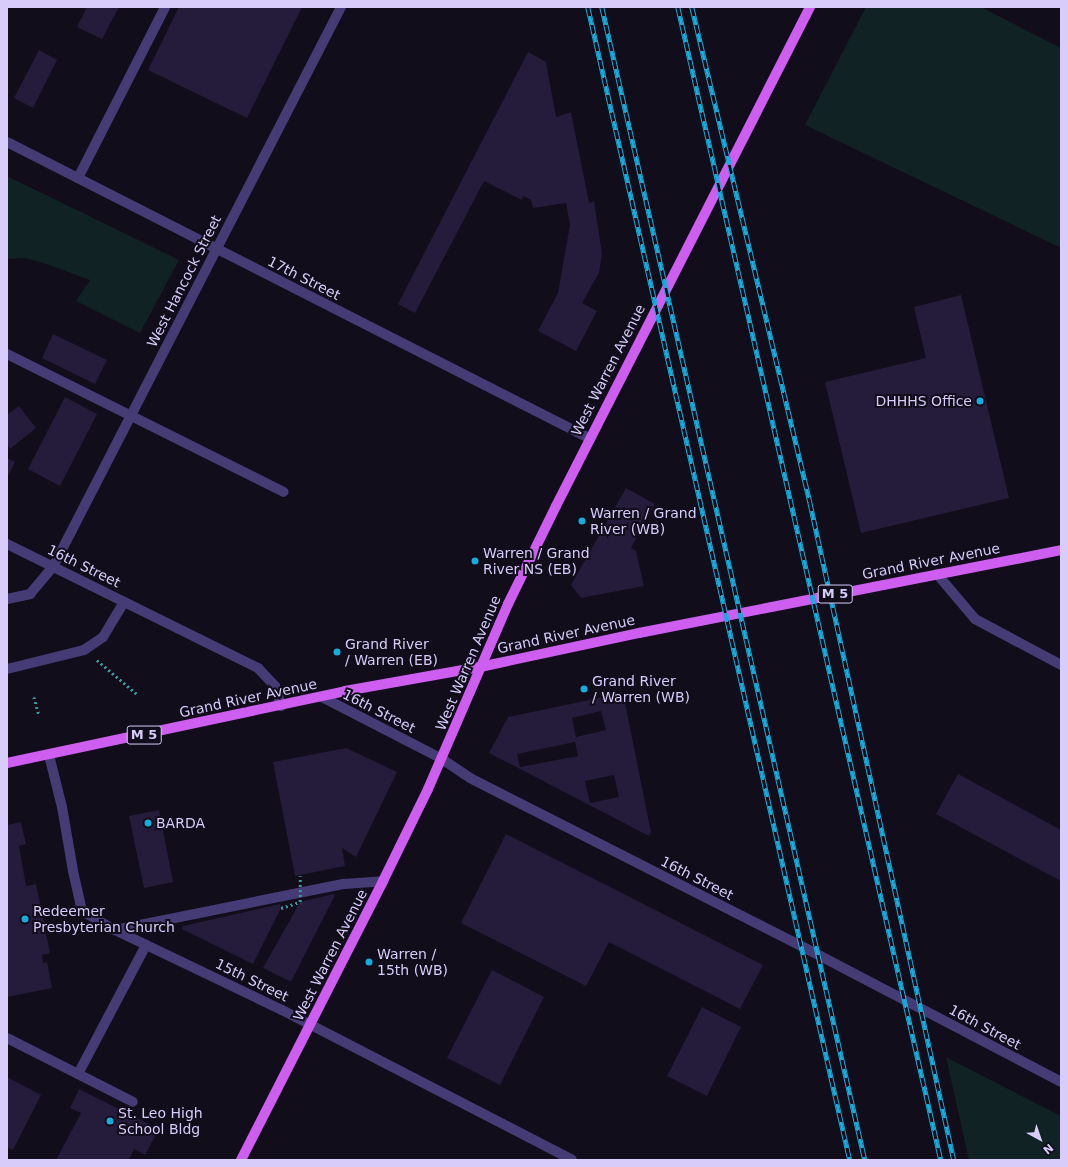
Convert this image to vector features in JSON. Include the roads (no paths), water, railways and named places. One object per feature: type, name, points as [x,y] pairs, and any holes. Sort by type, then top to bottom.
[{"type":"main road","name":"West Warren Avenue","points":[[241,1160],[383,881],[442,759],[508,604],[589,438],[810,7]]},
{"type":"main road","name":"Grand River Avenue","points":[[7,763],[281,706],[386,682],[480,667],[1061,550]]},
{"type":"street","points":[[78,178],[165,7]]},
{"type":"street","name":"West Hancock Street","points":[[7,599],[30,594],[53,567],[340,7]]},
{"type":"street","name":"17th Street","points":[[7,142],[589,438]]},
{"type":"street","points":[[7,354],[284,492]]},
{"type":"street","name":"16th Street","points":[[7,544],[258,668],[275,686],[281,706]]},
{"type":"street","points":[[937,574],[974,619],[1061,665]]},
{"type":"street","points":[[7,669],[84,650],[103,637],[124,602]]},
{"type":"street","name":"16th Street","points":[[322,697],[442,759],[470,778],[807,949],[1061,1082]]},
{"type":"street","name":"15th Street","points":[[50,755],[62,807],[82,912],[115,930],[310,1025],[572,1160]]},
{"type":"street","points":[[115,930],[344,884],[383,881]]},
{"type":"street","points":[[78,1074],[146,945]]},
{"type":"street","points":[[7,1038],[133,1102]]},
{"type":"railway","points":[[588,7],[850,1160]]},
{"type":"railway","points":[[602,7],[865,1160]]},
{"type":"railway","points":[[678,7],[941,1160]]},
{"type":"railway","points":[[692,7],[810,502],[954,1160]]},
{"type":"place","name":"DHHHS Office","points":[[980,401]]},
{"type":"place","name":"Warren / Grand River (WB)","points":[[582,521]]},
{"type":"place","name":"Warren / Grand River NS (EB)","points":[[475,561]]},
{"type":"place","name":"Grand River / Warren (EB)","points":[[337,652]]},
{"type":"place","name":"Grand River / Warren (WB)","points":[[584,689]]},
{"type":"place","name":"BARDA","points":[[148,823]]},
{"type":"place","name":"Redeemer Presbyterian Church","points":[[25,919]]},
{"type":"place","name":"Warren / 15th (WB)","points":[[369,962]]},
{"type":"place","name":"St. Leo High School Bldg","points":[[110,1121]]}]
